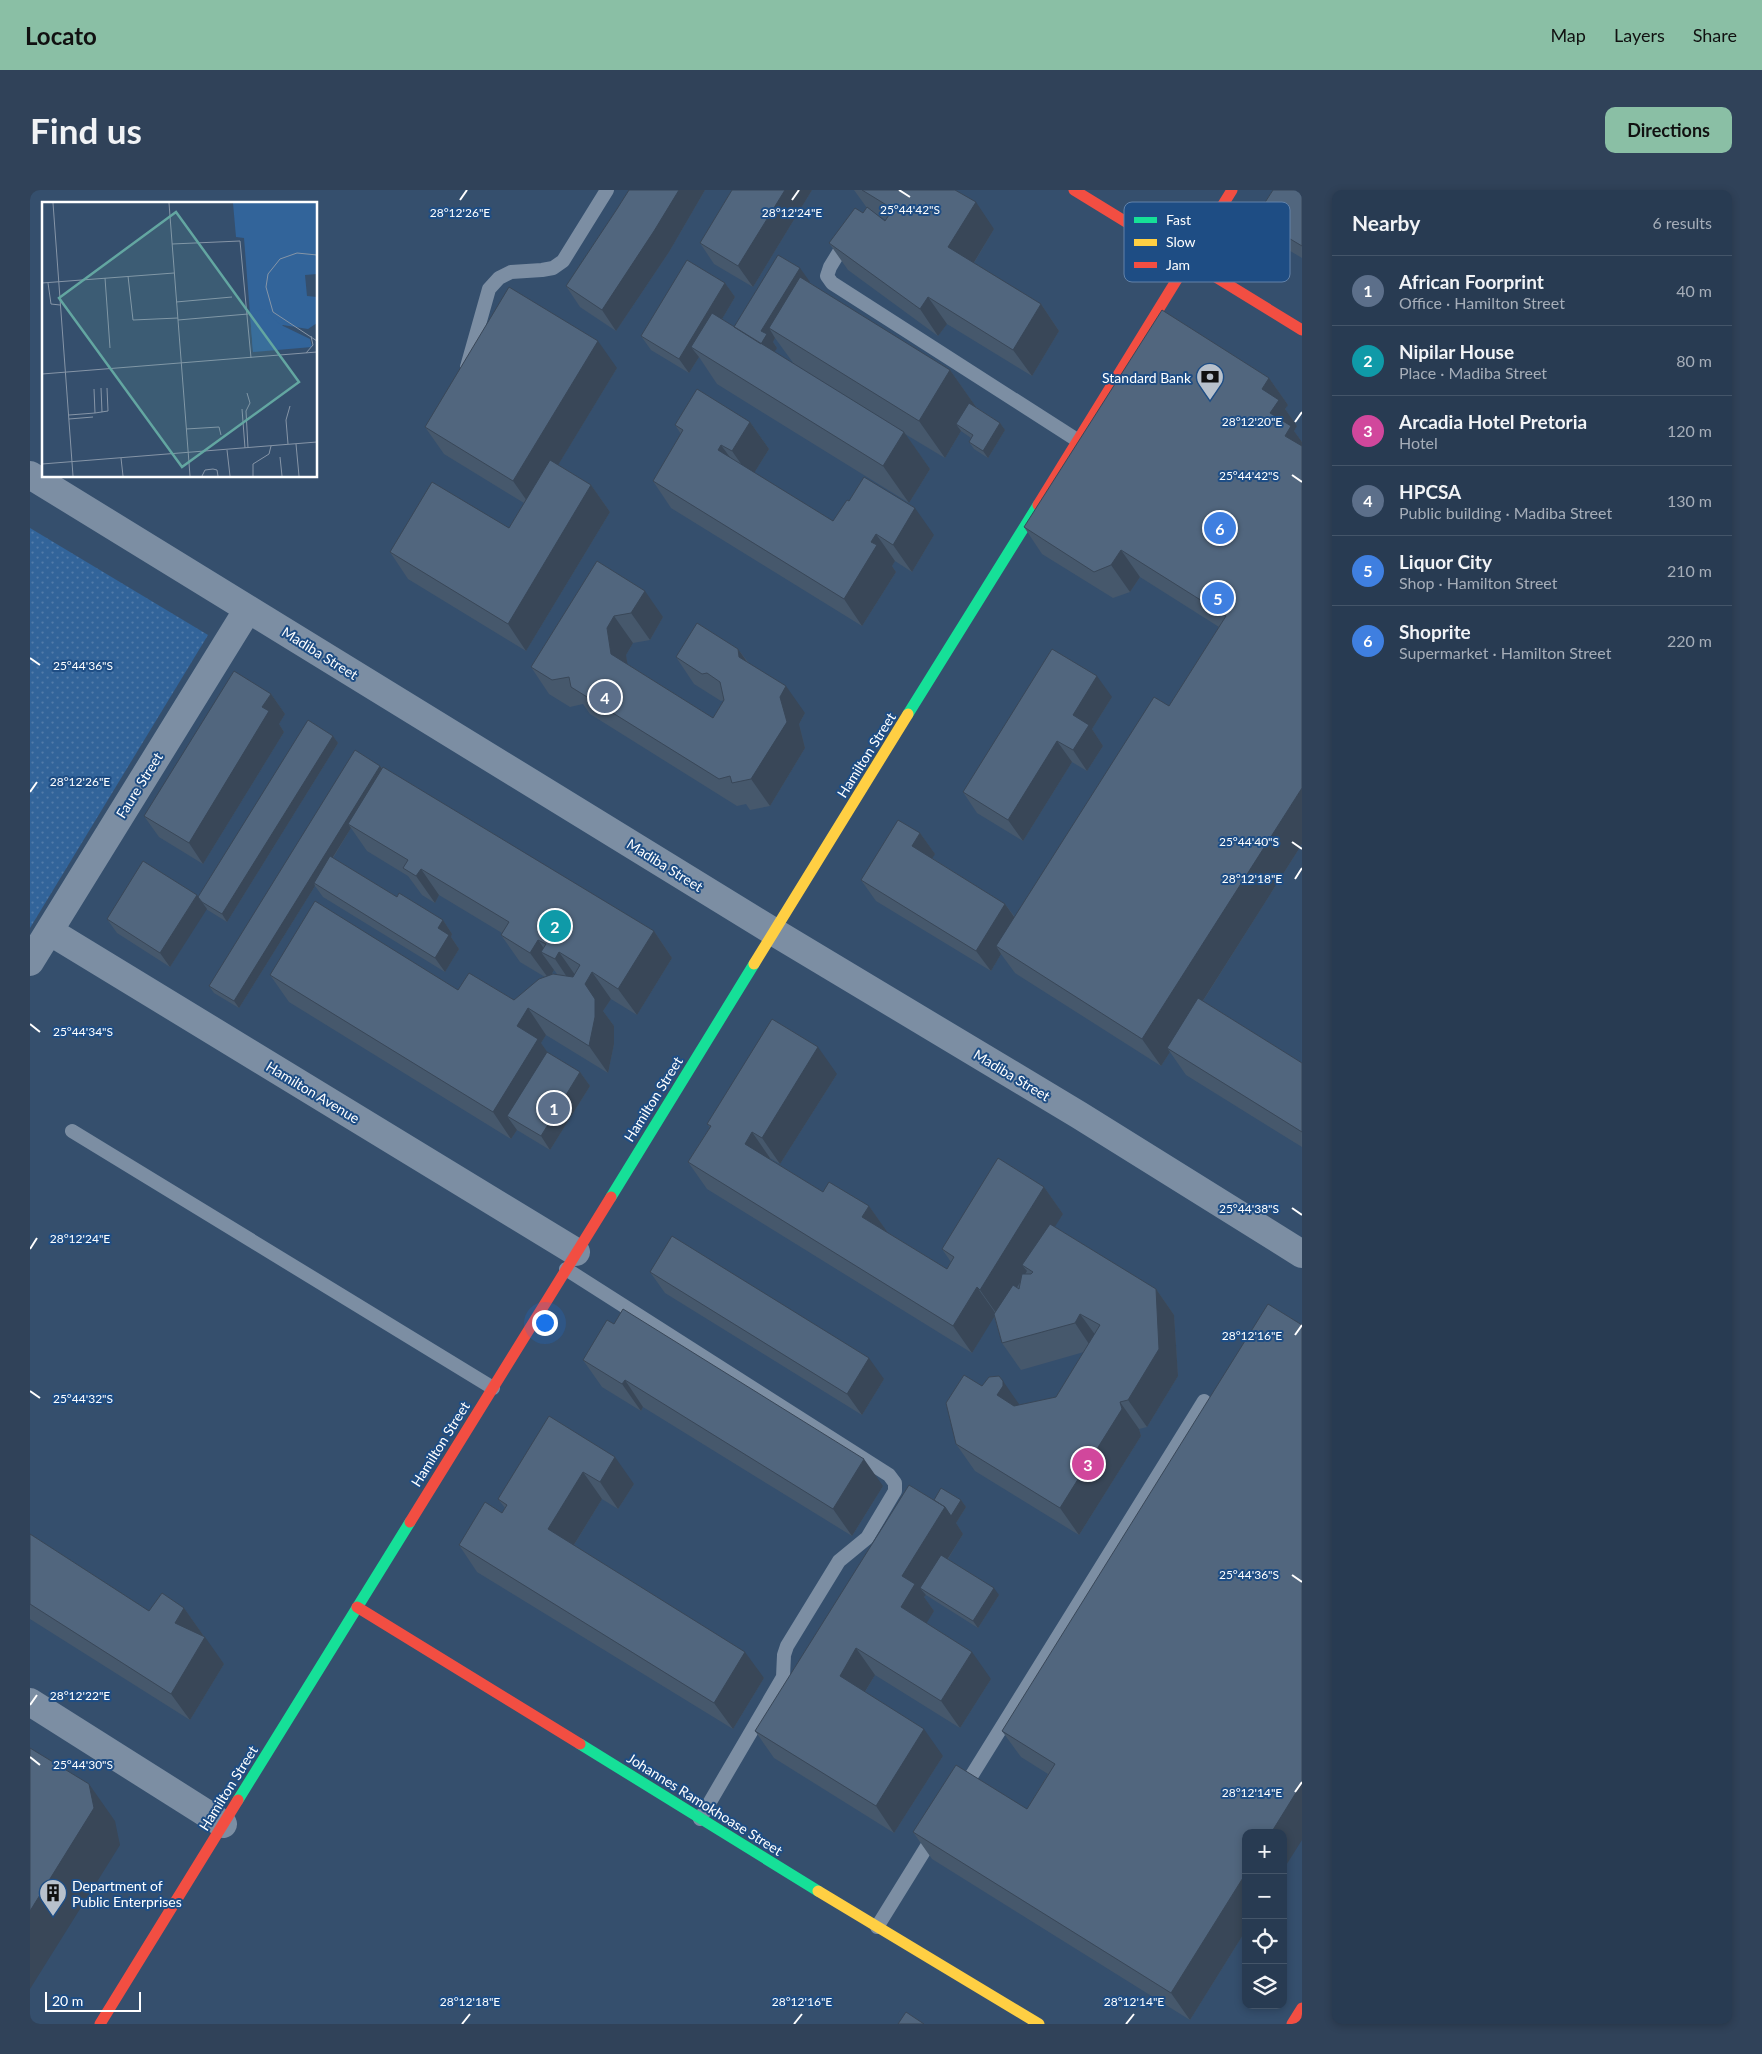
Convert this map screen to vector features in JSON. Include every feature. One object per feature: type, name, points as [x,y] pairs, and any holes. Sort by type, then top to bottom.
[{"type":"main road","points":[[1074,190],[1124,220]]},
{"type":"main road","name":"Hamilton Street","points":[[1225,202],[1232,190]]},
{"type":"main road","name":"Hamilton Street","points":[[100,2024],[1175,282]]},
{"type":"main road","points":[[1225,282],[1302,330]]},
{"type":"main road","name":"Johannes Ramokhoase Street","points":[[357,1608],[877,1927],[1039,2024]]},
{"type":"main road","points":[[1292,2024],[1302,2008]]},
{"type":"street","name":"Madiba Street","points":[[30,475],[774,932],[1070,1110],[1302,1254]]},
{"type":"street","name":"Faure Street","points":[[30,962],[248,609]]},
{"type":"street","name":"Hamilton Avenue","points":[[49,931],[571,1260]]},
{"type":"street","points":[[30,1702],[223,1824]]},
{"type":"lane","points":[[462,383],[489,289],[499,278],[511,272],[553,268],[563,261],[607,190]]},
{"type":"lane","points":[[852,230],[830,267],[828,276],[832,283],[1077,440]]},
{"type":"lane","points":[[72,1130],[492,1388]]},
{"type":"lane","points":[[571,1260],[889,1475],[895,1483],[895,1491],[867,1538],[839,1561],[787,1646],[784,1655],[783,1677],[700,1818]]},
{"type":"lane","points":[[956,1800],[1204,1401]]},
{"type":"lane","points":[[877,1927],[940,1825]]},
{"type":"shaded area","points":[[30,528],[208,635],[30,928]]},
{"type":"building","points":[[629,190],[679,190],[602,310],[566,286]]},
{"type":"building","points":[[732,190],[785,190],[738,266],[700,243]]},
{"type":"building","points":[[862,190],[955,190],[976,202],[948,247],[1041,304],[1013,350],[928,297],[920,309],[829,243],[855,208],[863,213],[867,207],[885,221],[893,209]]},
{"type":"building","points":[[1273,190],[1302,190],[1302,246],[1290,239],[1290,202],[1265,202]]},
{"type":"building","points":[[778,255],[800,268],[761,331],[767,334],[761,344],[734,327]]},
{"type":"building","points":[[687,260],[725,283],[679,359],[641,336]]},
{"type":"building","points":[[800,277],[950,370],[919,421],[769,328]]},
{"type":"building","points":[[509,287],[598,341],[513,481],[425,427]]},
{"type":"building","points":[[1162,310],[1269,378],[1262,389],[1279,400],[1270,413],[1291,426],[1285,436],[1302,446],[1302,788],[1142,1039],[996,946],[1154,697],[1169,706],[1226,616],[1121,550],[1111,565],[1094,572],[1024,527]]},
{"type":"building","points":[[712,313],[904,432],[883,466],[691,347]]},
{"type":"building","points":[[697,389],[750,422],[732,451],[721,445],[718,450],[833,521],[847,500],[849,501],[864,477],[915,508],[893,545],[876,534],[871,542],[877,545],[844,599],[653,481],[683,430],[675,425]]},
{"type":"building","points":[[969,403],[1000,423],[983,451],[969,442],[973,435],[956,424]]},
{"type":"building","points":[[550,460],[591,485],[508,624],[390,552],[432,482],[509,528]]},
{"type":"building","points":[[597,561],[645,591],[631,613],[614,616],[607,628],[611,654],[713,718],[724,700],[720,682],[707,673],[702,674],[676,657],[697,623],[738,649],[739,657],[786,686],[780,697],[787,722],[751,779],[732,783],[730,776],[719,779],[571,687],[569,677],[552,680],[531,667]]},
{"type":"building","points":[[1052,649],[1097,676],[1073,715],[1089,725],[1073,750],[1057,741],[1008,820],[963,792]]},
{"type":"building","points":[[234,671],[271,694],[262,707],[269,711],[189,843],[144,816]]},
{"type":"building","points":[[308,720],[333,736],[222,914],[202,902],[198,897]]},
{"type":"building","points":[[355,750],[380,766],[234,1001],[209,986]]},
{"type":"building","points":[[383,767],[654,931],[618,989],[592,972],[585,984],[595,999],[595,1017],[589,1046],[528,1008],[517,1026],[538,1039],[493,1112],[270,975],[315,901],[458,990],[469,973],[514,1000],[539,979],[553,974],[573,977],[580,965],[559,952],[555,959],[541,952],[546,944],[538,940],[530,953],[501,935],[509,922],[421,869],[416,876],[403,868],[408,860],[348,824]]},
{"type":"building","points":[[898,820],[920,833],[912,846],[1005,904],[976,951],[861,880]]},
{"type":"building","points":[[330,856],[397,897],[399,893],[443,920],[438,928],[449,935],[435,958],[314,883]]},
{"type":"building","points":[[143,861],[197,895],[160,953],[107,919]]},
{"type":"building","points":[[1198,998],[1302,1063],[1302,1132],[1167,1048]]},
{"type":"building","points":[[772,1019],[818,1047],[762,1138],[752,1132],[745,1144],[823,1192],[829,1182],[869,1206],[862,1217],[947,1269],[954,1257],[942,1249],[998,1158],[1044,1187],[980,1290],[977,1287],[953,1326],[688,1162],[711,1126],[707,1124]]},
{"type":"building","points":[[547,1052],[580,1072],[541,1136],[507,1116]]},
{"type":"building","points":[[1050,1224],[1156,1289],[1159,1349],[1128,1400],[1120,1402],[1122,1409],[1060,1508],[956,1444],[946,1403],[964,1375],[982,1386],[989,1377],[999,1376],[1003,1381],[1003,1386],[997,1395],[1014,1406],[1056,1397],[1100,1325],[1080,1314],[1075,1323],[1002,1343],[994,1314],[1013,1285],[1019,1289],[1022,1274],[1031,1274],[1033,1272],[1022,1265]]},
{"type":"building","points":[[672,1236],[869,1358],[847,1394],[650,1272]]},
{"type":"building","points":[[1268,1304],[1302,1325],[1302,1783],[1273,1829],[1242,1829],[1242,1879],[1171,1993],[913,1832],[956,1765],[1027,1809],[1055,1764],[1002,1731]]},
{"type":"building","points":[[623,1309],[864,1459],[833,1509],[625,1380],[622,1384],[583,1360],[607,1320],[614,1324]]},
{"type":"building","points":[[549,1416],[615,1457],[600,1482],[583,1472],[548,1529],[745,1652],[714,1703],[459,1545],[485,1502],[502,1513],[507,1505],[498,1499]]},
{"type":"building","points":[[909,1485],[945,1507],[902,1576],[915,1584],[901,1607],[972,1652],[941,1701],[856,1648],[840,1676],[924,1729],[876,1806],[755,1731]]},
{"type":"building","points":[[941,1488],[961,1500],[951,1516],[945,1507],[934,1500]]},
{"type":"building","points":[[30,1534],[149,1611],[162,1593],[184,1608],[175,1623],[205,1637],[171,1694],[30,1604]]},
{"type":"building","points":[[941,1555],[994,1588],[973,1621],[920,1588]]},
{"type":"building","points":[[30,1748],[89,1784],[94,1808],[30,1911]]},
{"type":"building","points":[[906,2012],[924,2024],[898,2024]]},
{"type":"traffic: fast","points":[[908,714],[1038,505]]},
{"type":"traffic: fast","points":[[611,1197],[754,964]]},
{"type":"traffic: fast","points":[[238,1800],[410,1522]]},
{"type":"traffic: fast","points":[[580,1744],[818,1891]]},
{"type":"traffic: slow","points":[[754,964],[908,714]]},
{"type":"traffic: slow","points":[[818,1891],[1039,2024]]},
{"type":"traffic: jam","points":[[1074,190],[1124,221]]},
{"type":"traffic: jam","points":[[1225,202],[1232,190]]},
{"type":"traffic: jam","points":[[1038,505],[1175,282]]},
{"type":"traffic: jam","points":[[1224,282],[1302,330]]},
{"type":"traffic: jam","points":[[410,1522],[611,1197]]},
{"type":"traffic: jam","points":[[357,1607],[580,1744]]},
{"type":"traffic: jam","points":[[100,2024],[238,1800]]},
{"type":"traffic: jam","points":[[1292,2024],[1302,2008]]},
{"type":"place","name":"Standard Bank","points":[[1210,401]]},
{"type":"place","name":"Shoprite","points":[[1220,528]]},
{"type":"place","name":"Liquor City","points":[[1218,598]]},
{"type":"place","name":"HPCSA","points":[[605,697]]},
{"type":"place","name":"Nipilar House","points":[[555,926]]},
{"type":"place","name":"African Foorprint","points":[[554,1108]]},
{"type":"place","name":"Arcadia Hotel Pretoria","points":[[1088,1464]]},
{"type":"place","name":"Department of Public Enterprises","points":[[53,1917]]}]
